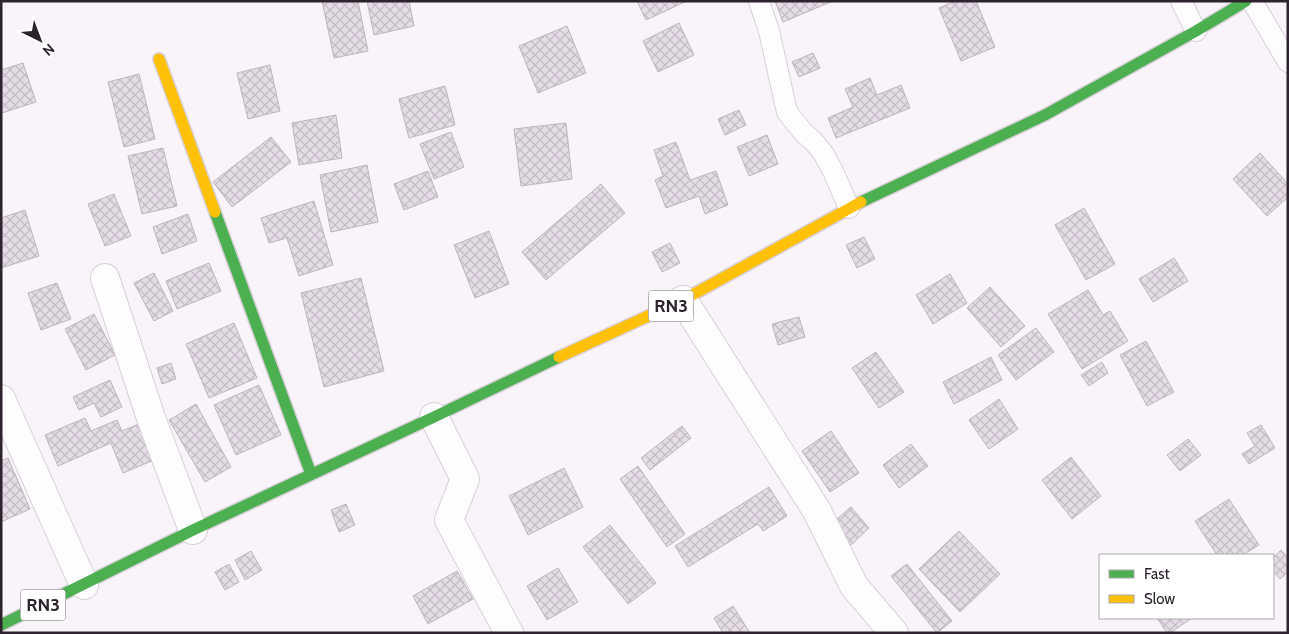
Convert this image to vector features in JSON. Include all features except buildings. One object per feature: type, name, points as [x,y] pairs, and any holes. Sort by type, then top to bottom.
[{"type":"main road","name":"RN3","points":[[1,625],[193,530],[545,363],[683,300],[849,208],[1046,116],[1246,1]]},
{"type":"main road","points":[[159,59],[311,474]]},
{"type":"street","points":[[105,278],[151,418],[193,530]]},
{"type":"street","points":[[683,300],[817,511],[854,586],[894,633]]},
{"type":"street","points":[[1,399],[84,585]]},
{"type":"street","points":[[434,417],[465,479],[448,520],[509,633]]},
{"type":"lane","points":[[759,1],[769,31],[787,112],[823,153],[849,208]]},
{"type":"lane","points":[[1181,1],[1196,31]]},
{"type":"lane","points":[[1252,1],[1288,62]]},
{"type":"traffic: fast","points":[[861,202],[1045,115],[1246,1]]},
{"type":"traffic: fast","points":[[215,212],[311,474]]},
{"type":"traffic: fast","points":[[1,625],[193,530],[559,357]]},
{"type":"traffic: slow","points":[[159,59],[215,212]]},
{"type":"traffic: slow","points":[[559,357],[683,300],[861,202]]}]
